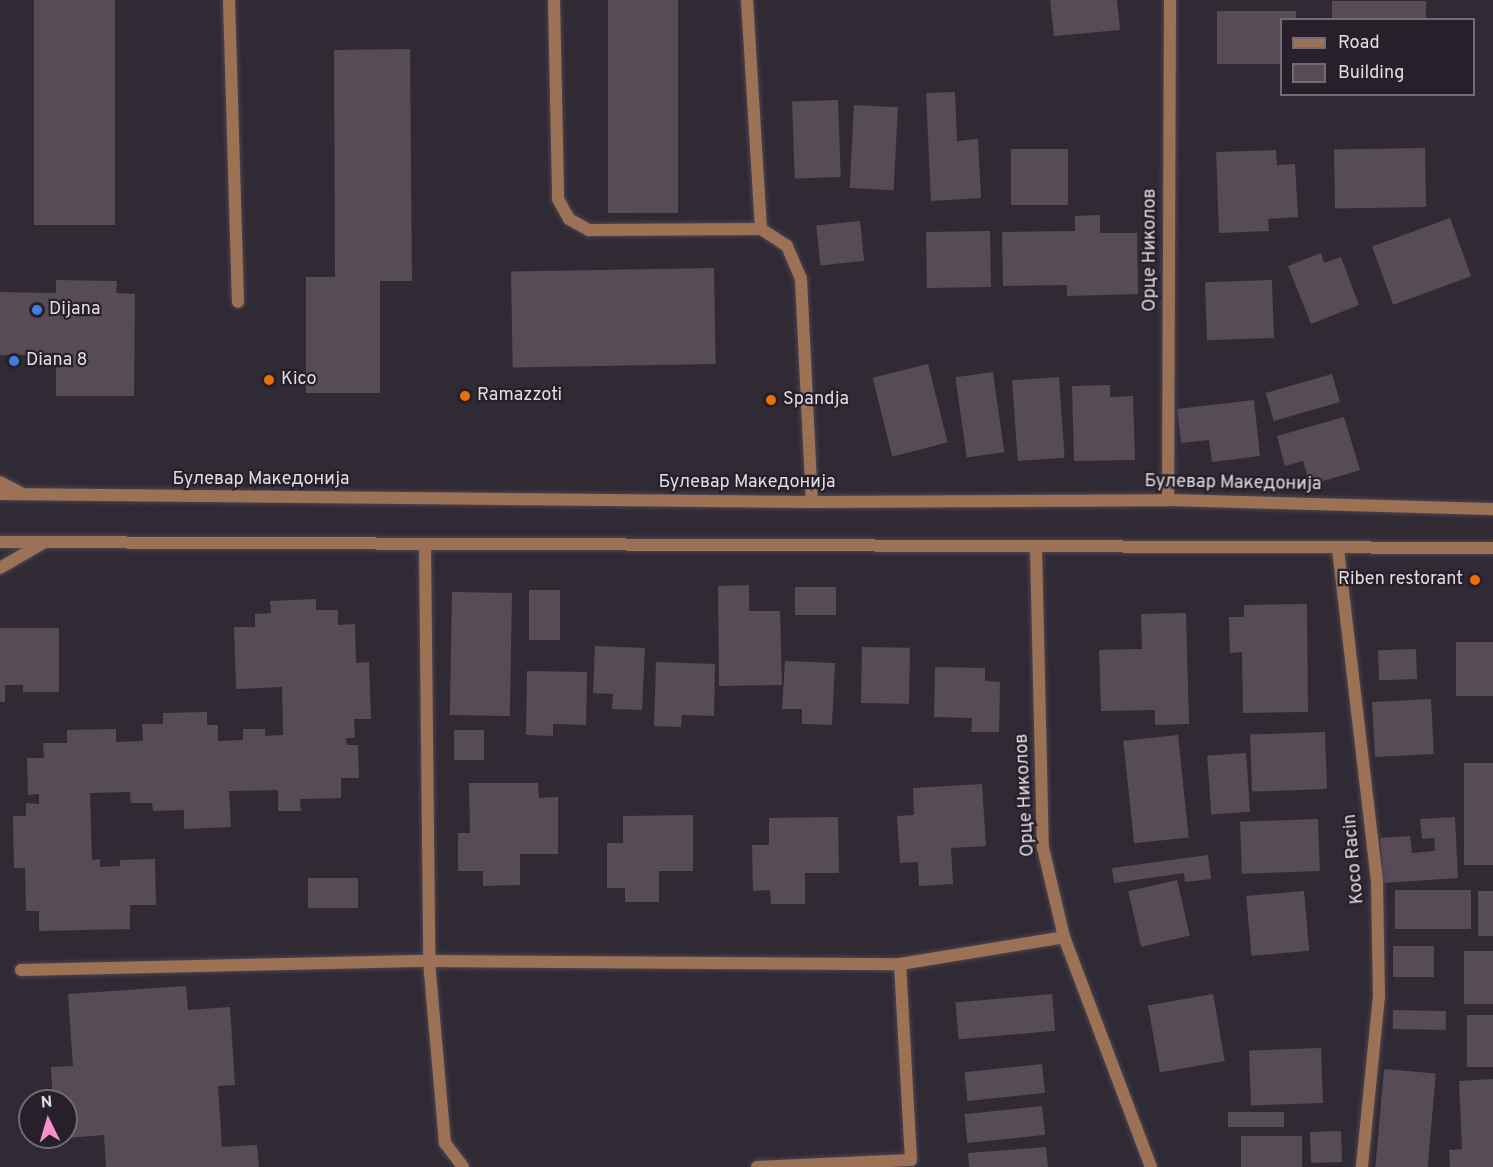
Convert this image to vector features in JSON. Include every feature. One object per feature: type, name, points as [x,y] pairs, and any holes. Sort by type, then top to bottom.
[{"type":"street","points":[[229,0],[238,302]]},
{"type":"street","points":[[554,0],[558,199],[569,219],[589,230],[761,229],[787,246],[801,279],[812,502]]},
{"type":"street","points":[[747,0],[761,229]]},
{"type":"street","name":"Орце Николов","points":[[1168,500],[1170,0]]},
{"type":"street","points":[[0,482],[25,495]]},
{"type":"street","name":"Булевар Македонија","points":[[0,494],[812,502],[1168,500],[1493,509]]},
{"type":"street","points":[[0,542],[425,546],[1493,548]]},
{"type":"street","points":[[0,568],[43,543]]},
{"type":"street","points":[[425,546],[429,961],[445,1143],[463,1167]]},
{"type":"street","name":"Орце Николов","points":[[1036,547],[1043,848],[1064,937],[1151,1167]]},
{"type":"street","name":"Koco Racin","points":[[1338,549],[1377,882],[1379,996],[1362,1167]]},
{"type":"street","points":[[21,970],[429,961],[900,964],[1064,937]]},
{"type":"street","points":[[757,1167],[911,1160],[900,964]]},
{"type":"building","points":[[34,0],[115,0],[115,225],[34,225]]},
{"type":"building","points":[[608,0],[678,0],[678,213],[608,213]]},
{"type":"building","points":[[1050,0],[1117,0],[1120,30],[1054,36]]},
{"type":"building","points":[[1332,1],[1426,1],[1426,18],[1332,18]]},
{"type":"building","points":[[1217,11],[1296,11],[1296,18],[1280,18],[1280,64],[1217,64]]},
{"type":"building","points":[[410,49],[412,281],[380,281],[380,393],[306,393],[306,277],[335,277],[334,50]]},
{"type":"building","points":[[955,92],[957,141],[978,139],[981,198],[931,201],[926,93]]},
{"type":"building","points":[[838,100],[841,177],[795,179],[792,102]]},
{"type":"building","points":[[854,105],[898,107],[894,190],[850,188]]},
{"type":"building","points":[[1425,148],[1426,207],[1335,209],[1334,150]]},
{"type":"building","points":[[1011,149],[1068,149],[1068,205],[1011,205]]},
{"type":"building","points":[[1276,150],[1277,165],[1295,164],[1298,217],[1268,219],[1269,231],[1219,233],[1216,152]]},
{"type":"building","points":[[1100,215],[1100,233],[1137,233],[1138,294],[1067,296],[1067,285],[1003,286],[1002,232],[1075,231],[1075,216]]},
{"type":"building","points":[[1450,218],[1471,276],[1393,305],[1372,246]]},
{"type":"building","points":[[860,221],[864,261],[820,265],[816,226]]},
{"type":"building","points":[[990,231],[991,287],[927,288],[926,232]]},
{"type":"building","points":[[1321,253],[1324,263],[1341,257],[1359,305],[1311,324],[1288,266]]},
{"type":"building","points":[[714,268],[716,364],[513,368],[511,272]]},
{"type":"building","points":[[56,280],[117,281],[116,293],[135,294],[134,396],[56,396],[56,355],[0,355],[0,292],[56,293]]},
{"type":"building","points":[[1272,280],[1274,338],[1207,340],[1205,282]]},
{"type":"building","points":[[928,364],[948,443],[892,456],[873,378]]},
{"type":"building","points":[[993,372],[1004,452],[967,458],[955,377]]},
{"type":"building","points":[[1332,374],[1340,402],[1274,421],[1266,393]]},
{"type":"building","points":[[1059,377],[1065,458],[1018,461],[1012,380]]},
{"type":"building","points":[[1110,385],[1110,397],[1133,396],[1135,460],[1074,461],[1072,386]]},
{"type":"building","points":[[1254,400],[1260,456],[1212,462],[1209,440],[1181,443],[1177,409]]},
{"type":"building","points":[[1344,417],[1360,470],[1310,485],[1303,461],[1285,466],[1277,436]]},
{"type":"building","points":[[749,585],[749,611],[780,611],[782,685],[719,686],[718,586]]},
{"type":"building","points":[[795,587],[836,587],[836,615],[795,615]]},
{"type":"building","points":[[529,590],[560,590],[560,640],[529,640]]},
{"type":"building","points":[[452,592],[512,593],[510,716],[450,715]]},
{"type":"building","points":[[316,599],[316,610],[338,610],[338,625],[355,624],[356,663],[369,662],[371,719],[354,719],[355,738],[346,738],[347,745],[358,745],[359,778],[341,778],[341,798],[300,799],[301,811],[278,811],[278,790],[229,791],[231,827],[184,829],[184,810],[153,811],[152,803],[131,803],[130,792],[90,793],[92,860],[100,859],[100,867],[120,866],[120,860],[155,859],[156,905],[130,905],[130,929],[39,931],[39,911],[26,911],[25,868],[14,868],[13,816],[26,816],[26,803],[39,804],[39,794],[28,795],[27,758],[44,758],[43,743],[67,743],[67,730],[116,729],[116,742],[143,741],[142,724],[163,724],[163,713],[207,712],[207,725],[218,725],[218,741],[243,740],[243,729],[265,729],[265,736],[283,735],[282,687],[236,689],[234,627],[255,627],[255,614],[271,613],[270,601]]},
{"type":"building","points":[[1307,604],[1308,712],[1243,713],[1242,652],[1230,653],[1229,617],[1244,617],[1244,605]]},
{"type":"building","points":[[1186,613],[1189,724],[1155,725],[1155,710],[1101,711],[1099,650],[1142,649],[1141,614]]},
{"type":"building","points":[[0,628],[59,628],[59,692],[23,692],[23,685],[5,685],[5,702],[0,702]]},
{"type":"building","points":[[1456,642],[1493,642],[1493,696],[1456,696]]},
{"type":"building","points":[[595,646],[645,648],[642,710],[612,709],[613,694],[593,693]]},
{"type":"building","points":[[862,647],[910,648],[909,704],[861,703]]},
{"type":"building","points":[[1416,649],[1417,679],[1379,680],[1378,650]]},
{"type":"building","points":[[785,661],[835,663],[832,725],[802,724],[802,709],[782,709]]},
{"type":"building","points":[[656,662],[715,664],[714,716],[682,715],[681,727],[654,726]]},
{"type":"building","points":[[935,667],[985,668],[985,681],[1000,682],[999,732],[971,732],[972,718],[934,717]]},
{"type":"building","points":[[527,671],[587,672],[586,725],[553,724],[553,736],[526,735]]},
{"type":"building","points":[[1431,699],[1434,754],[1375,757],[1372,702]]},
{"type":"building","points":[[454,730],[484,730],[484,760],[454,760]]},
{"type":"building","points":[[1325,732],[1327,789],[1252,792],[1250,735]]},
{"type":"building","points":[[1178,735],[1189,837],[1134,843],[1123,741]]},
{"type":"building","points":[[1246,753],[1250,812],[1211,815],[1207,756]]},
{"type":"building","points":[[1464,763],[1493,763],[1493,865],[1464,865]]},
{"type":"building","points":[[469,783],[538,783],[539,798],[558,797],[558,854],[520,854],[520,885],[483,886],[483,871],[458,871],[458,833],[470,833]]},
{"type":"building","points":[[982,784],[986,846],[951,848],[953,884],[919,886],[918,862],[900,863],[897,816],[914,815],[913,788]]},
{"type":"building","points":[[693,815],[693,871],[659,871],[659,902],[625,902],[625,888],[607,888],[607,843],[623,843],[623,816]]},
{"type":"building","points":[[838,817],[839,873],[805,873],[805,904],[771,904],[770,890],[753,891],[752,845],[769,845],[769,818]]},
{"type":"building","points":[[1455,817],[1458,878],[1383,883],[1380,838],[1410,836],[1412,853],[1435,851],[1434,838],[1422,839],[1420,819]]},
{"type":"building","points":[[1318,819],[1320,871],[1242,874],[1240,822]]},
{"type":"building","points":[[1208,855],[1211,879],[1185,882],[1184,873],[1114,883],[1112,868]]},
{"type":"building","points":[[308,878],[358,878],[358,908],[308,908]]},
{"type":"building","points":[[1177,880],[1190,936],[1141,947],[1128,891]]},
{"type":"building","points":[[1395,890],[1471,890],[1471,929],[1395,929]]},
{"type":"building","points":[[1304,891],[1309,951],[1251,956],[1246,896]]},
{"type":"building","points":[[1478,891],[1493,891],[1493,936],[1478,936]]},
{"type":"building","points":[[1393,946],[1434,946],[1434,977],[1393,977]]},
{"type":"building","points":[[1464,951],[1493,951],[1493,1004],[1464,1004]]},
{"type":"building","points":[[186,986],[188,1010],[230,1007],[235,1085],[218,1086],[222,1147],[257,1145],[259,1167],[106,1167],[104,1135],[78,1137],[78,1089],[52,1089],[51,1067],[73,1066],[68,994]]},
{"type":"building","points":[[1052,994],[1055,1031],[959,1039],[955,1002]]},
{"type":"building","points":[[1213,994],[1225,1061],[1160,1072],[1148,1005]]},
{"type":"building","points":[[1393,1010],[1446,1011],[1446,1030],[1393,1029]]},
{"type":"building","points":[[1467,1015],[1493,1015],[1493,1067],[1467,1067]]},
{"type":"building","points":[[1321,1048],[1323,1103],[1251,1105],[1249,1051]]},
{"type":"building","points":[[1042,1064],[1045,1093],[967,1101],[964,1072]]},
{"type":"building","points":[[1384,1069],[1436,1074],[1428,1167],[1375,1167]]},
{"type":"building","points":[[1493,1079],[1493,1167],[1450,1167],[1449,1150],[1462,1149],[1459,1081]]},
{"type":"building","points":[[1042,1106],[1045,1135],[967,1143],[964,1114]]},
{"type":"building","points":[[1228,1112],[1284,1112],[1284,1127],[1228,1127]]},
{"type":"building","points":[[1341,1131],[1342,1162],[1311,1163],[1310,1132]]},
{"type":"building","points":[[1241,1136],[1302,1136],[1302,1167],[1241,1167]]},
{"type":"building","points":[[1046,1147],[1048,1167],[969,1167],[968,1153]]},
{"type":"place","name":"Dijana","points":[[37,310]]},
{"type":"place","name":"Diana 8","points":[[14,361]]},
{"type":"place","name":"Kico","points":[[269,380]]},
{"type":"place","name":"Ramazzoti","points":[[465,396]]},
{"type":"place","name":"Spandja","points":[[771,400]]},
{"type":"place","name":"Riben restorant","points":[[1475,580]]}]
